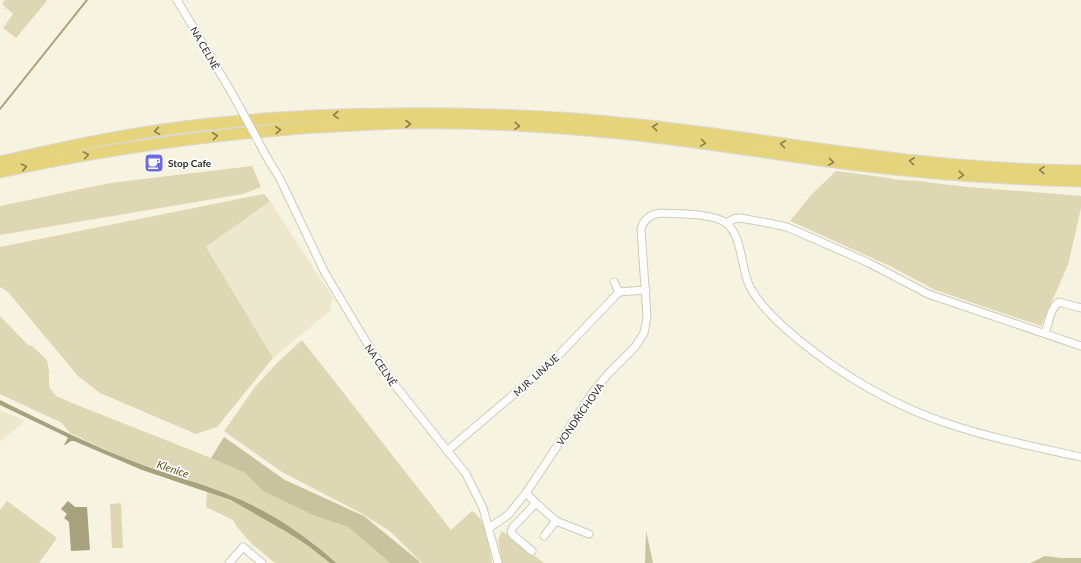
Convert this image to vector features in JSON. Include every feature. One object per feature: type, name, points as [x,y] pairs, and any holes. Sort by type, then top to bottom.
[{"type":"highway","points":[[0,162],[100,140],[209,124],[286,117],[428,114],[543,117],[619,123],[691,131],[860,155],[943,164],[1081,171]]},
{"type":"highway","points":[[0,172],[96,153],[162,142],[239,133],[376,124],[471,124],[543,127],[627,134],[690,141],[859,166],[941,174],[1081,181]]},
{"type":"street","name":"NA CELNĚ","points":[[176,0],[280,179],[325,273],[367,343],[390,379],[466,474],[483,508],[498,563]]},
{"type":"street","name":"VONDŘICHOVA","points":[[489,528],[508,515],[526,493],[593,392],[608,374],[635,347],[644,333],[647,317],[646,290],[640,233],[642,225],[647,218],[653,214],[661,213],[710,216],[727,223]]},
{"type":"street","points":[[1081,346],[928,294],[869,263],[787,228],[768,222],[740,218],[733,219],[727,223],[736,235],[745,274],[758,300],[768,312],[807,347],[837,368],[890,400],[934,419],[974,432],[1081,457]]},
{"type":"street","points":[[614,282],[619,292],[646,290]]},
{"type":"street","name":"MJR. LINAJE","points":[[447,451],[554,360],[619,292]]},
{"type":"street","points":[[1046,333],[1055,305],[1059,302],[1081,308]]},
{"type":"street","points":[[526,493],[556,521],[589,534]]},
{"type":"street","points":[[532,550],[511,532],[536,503]]},
{"type":"street","points":[[544,536],[556,521]]},
{"type":"street","points":[[229,563],[243,547],[262,563]]},
{"type":"shaded area","points":[[5,0],[47,1],[16,38],[3,28],[13,14],[2,4]]},
{"type":"shaded area","points":[[252,166],[261,187],[243,194],[0,235],[0,206],[110,183]]},
{"type":"shaded area","points":[[836,171],[939,184],[1081,196],[1081,208],[1068,265],[1041,326],[935,290],[890,266],[790,221],[811,195]]},
{"type":"shaded area","points":[[264,194],[270,201],[206,247],[273,358],[217,427],[196,434],[100,393],[78,376],[8,292],[0,287],[0,247]]},
{"type":"shaded area","points":[[270,201],[333,298],[331,310],[273,358],[206,247]]},
{"type":"shaded area","points":[[0,316],[29,346],[31,345],[47,360],[49,387],[56,396],[245,473],[263,491],[315,516],[348,527],[390,563],[336,563],[311,541],[262,511],[232,496],[120,456],[70,433],[62,423],[0,394]]},
{"type":"shaded area","points":[[302,340],[451,530],[472,511],[477,515],[484,527],[492,563],[422,563],[391,532],[361,513],[282,472],[224,431],[255,387],[278,362]]},
{"type":"shaded area","points":[[0,400],[125,458],[246,502],[287,525],[336,563],[330,563],[307,545],[285,531],[231,500],[142,470],[74,441],[64,445],[68,438],[67,437],[0,405]]},
{"type":"shaded area","points":[[0,410],[25,421],[0,442]]},
{"type":"shaded area","points":[[224,437],[285,480],[364,516],[420,563],[390,563],[348,527],[315,516],[263,491],[245,473],[211,458]]},
{"type":"shaded area","points":[[207,492],[231,500],[259,515],[307,545],[330,563],[275,563],[251,543],[233,520],[206,507]]},
{"type":"shaded area","points":[[7,501],[57,538],[39,563],[0,563],[0,510]]},
{"type":"shaded area","points":[[68,501],[75,507],[87,507],[90,550],[71,551],[69,522],[64,518],[67,514],[61,509]]},
{"type":"shaded area","points":[[121,503],[123,548],[112,548],[110,504]]},
{"type":"shaded area","points":[[502,531],[544,563],[502,563],[498,540]]},
{"type":"shaded area","points":[[646,531],[653,563],[645,563]]},
{"type":"shaded area","points":[[1045,556],[1081,558],[1081,563],[1030,563]]},
{"type":"waterway","points":[[0,109],[87,0]]},
{"type":"place","name":"Stop Cafe","points":[[154,163]]},
{"type":"water label","name":"Klenice","points":[[173,469]]}]
